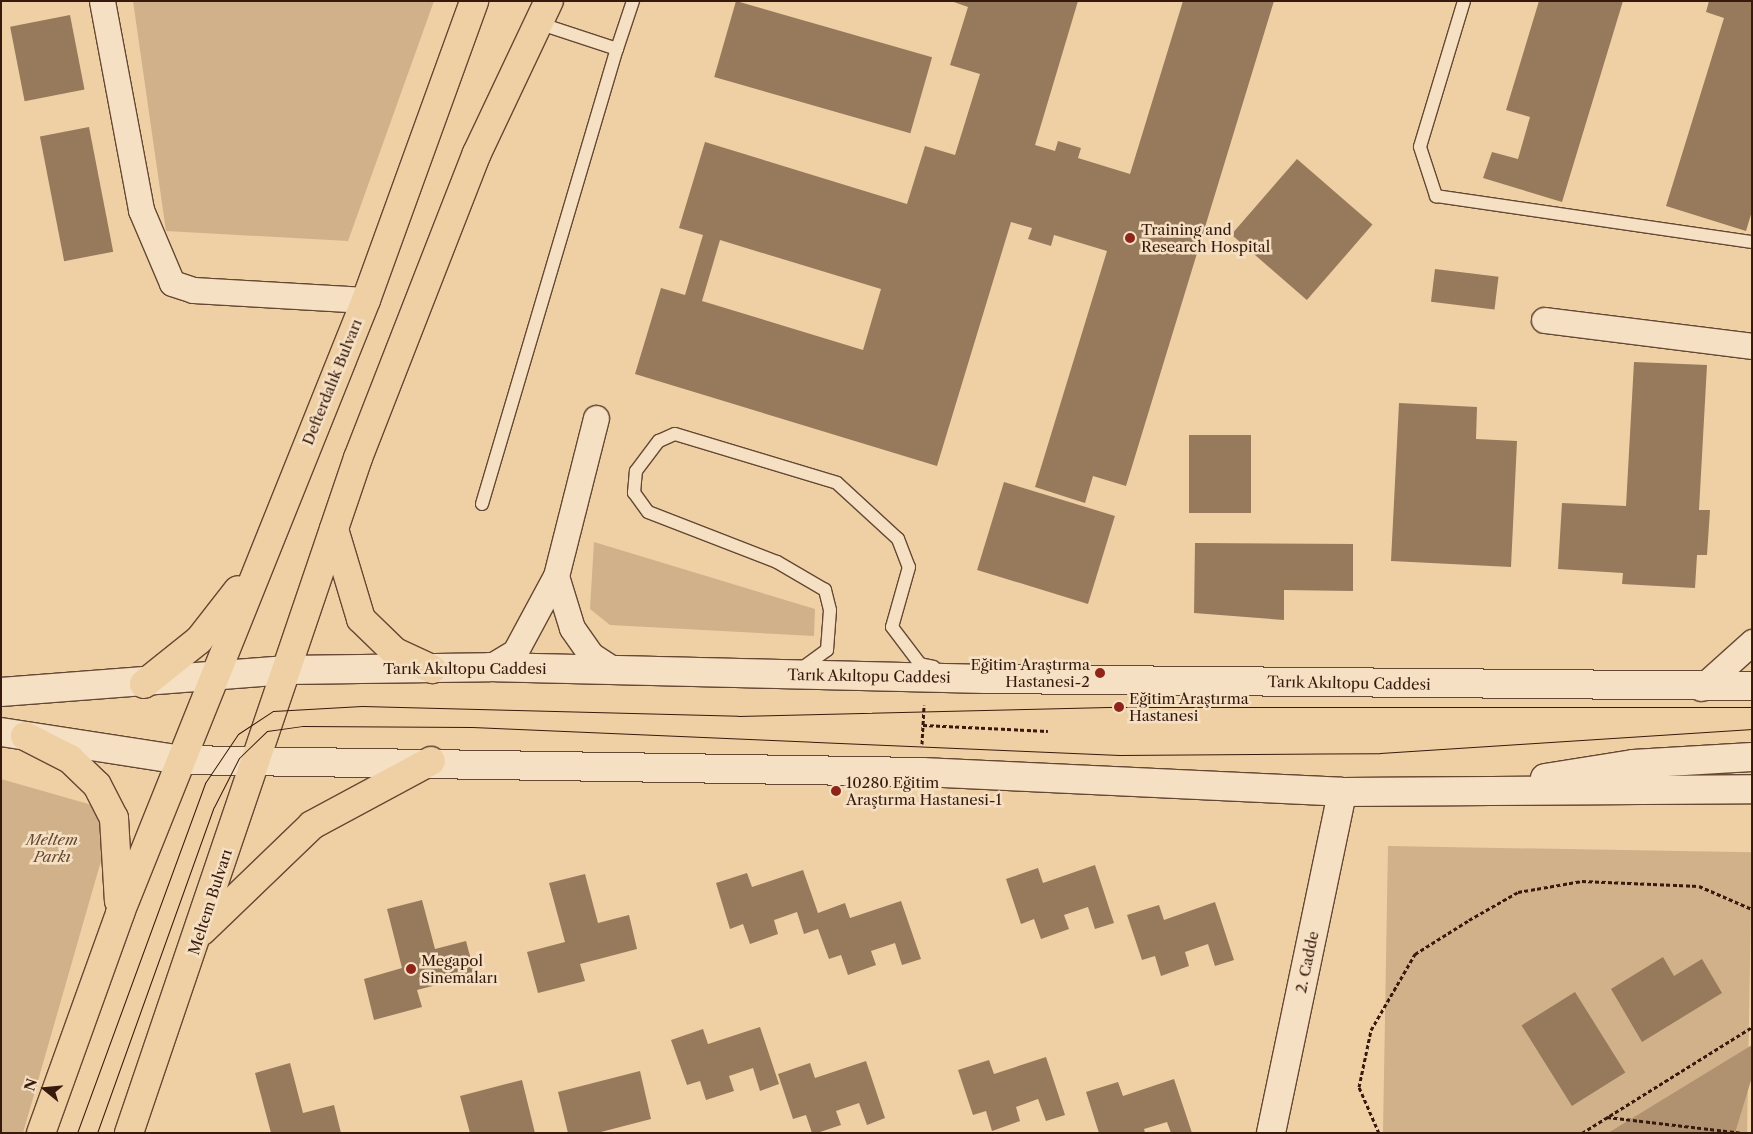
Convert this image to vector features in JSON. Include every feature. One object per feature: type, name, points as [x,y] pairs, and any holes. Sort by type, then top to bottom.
[{"type":"main road","name":"Defterdalık Bulvarı","points":[[180,760],[366,300],[474,1]]},
{"type":"main road","points":[[287,670],[334,529],[476,153],[545,13]]},
{"type":"main road","points":[[334,529],[361,619],[395,652],[432,669]]},
{"type":"main road","points":[[144,684],[199,640],[230,603],[268,541]]},
{"type":"main road","name":"Tarık Akıltopu Caddesi","points":[[1,692],[213,679],[287,670],[490,667],[986,679],[1702,688],[1752,686]]},
{"type":"main road","name":"Meltem Bulvarı","points":[[129,1133],[200,934],[287,670]]},
{"type":"main road","points":[[13,734],[180,760],[258,758],[922,772],[1342,792],[1454,793],[1752,790]]},
{"type":"main road","points":[[13,734],[70,759],[97,785],[114,818],[120,913]]},
{"type":"main road","points":[[1454,793],[1633,764],[1752,757]]},
{"type":"main road","points":[[41,1133],[120,913],[180,760]]},
{"type":"main road","points":[[200,934],[312,825],[430,761]]},
{"type":"main road","name":"2. Cadde","points":[[1271,1133],[1342,792]]},
{"type":"street","points":[[102,1],[141,210],[172,283],[193,290],[366,300]]},
{"type":"street","points":[[1544,320],[1752,346]]},
{"type":"street","points":[[490,667],[515,652],[556,576],[596,418]]},
{"type":"street","points":[[556,576],[572,628],[591,655],[614,670]]},
{"type":"street","points":[[1702,688],[1752,642]]},
{"type":"lane","points":[[482,504],[617,49],[633,1]]},
{"type":"lane","points":[[1464,1],[1420,147],[1436,196],[1752,242]]},
{"type":"lane","points":[[545,13],[617,49]]},
{"type":"lane","points":[[792,674],[827,650],[830,610],[825,590],[777,562],[648,512],[634,493],[636,471],[659,441],[675,434],[837,483],[898,539],[909,567],[892,626],[920,664],[986,679]]},
{"type":"path","points":[[922,772],[925,677]]},
{"type":"path","points":[[923,725],[1048,731]]},
{"type":"path","points":[[1379,1133],[1359,1087],[1371,1030],[1415,954],[1469,920],[1518,892],[1582,881],[1699,886],[1752,909]]},
{"type":"path","points":[[1582,1133],[1752,1027]]},
{"type":"path","points":[[1607,1117],[1743,1133]]},
{"type":"green space","points":[[133,1],[434,1],[348,241],[166,231]]},
{"type":"green space","points":[[594,542],[815,609],[814,636],[610,625],[590,609]]},
{"type":"green space","name":"Meltem Parkı","points":[[1,779],[92,805],[109,833],[23,1133],[1,1133]]},
{"type":"green space","points":[[1388,846],[1752,852],[1747,1133],[1383,1133]]},
{"type":"shaded area","points":[[1752,1045],[1752,1077],[1735,1133],[1608,1133]]},
{"type":"building","points":[[736,1],[932,57],[910,133],[714,77]]},
{"type":"building","points":[[951,1],[1078,1],[1035,145],[1055,151],[1058,141],[1081,148],[1078,158],[1130,174],[1183,1],[1274,1],[1126,486],[1093,476],[1085,503],[1035,487],[1107,251],[1054,235],[1051,246],[1028,239],[1032,228],[1011,222],[937,466],[635,374],[661,288],[685,295],[703,235],[679,228],[705,142],[907,204],[925,146],[955,155],[980,74],[950,65],[968,7]],"holes":[[[720,240],[881,289],[863,350],[702,301]]]},
{"type":"building","points":[[1539,1],[1623,1],[1562,202],[1483,178],[1492,152],[1518,159],[1530,117],[1506,110]]},
{"type":"building","points":[[1709,1],[1752,1],[1752,211],[1746,231],[1666,206],[1724,18],[1706,12]]},
{"type":"building","points":[[70,15],[85,90],[25,101],[10,27]]},
{"type":"building","points":[[89,127],[113,252],[64,261],[40,137]]},
{"type":"building","points":[[1297,159],[1372,225],[1307,300],[1231,234]]},
{"type":"building","points":[[1435,269],[1499,277],[1495,310],[1431,302]]},
{"type":"building","points":[[1634,362],[1707,365],[1699,510],[1710,510],[1707,555],[1697,555],[1695,588],[1622,584],[1623,573],[1558,569],[1562,503],[1626,506]]},
{"type":"building","points":[[1399,403],[1477,407],[1476,439],[1517,441],[1511,567],[1391,561]]},
{"type":"building","points":[[1189,435],[1251,435],[1251,513],[1189,513]]},
{"type":"building","points":[[1004,482],[1115,516],[1088,604],[977,570]]},
{"type":"building","points":[[1195,543],[1353,544],[1353,591],[1284,590],[1284,620],[1194,613]]},
{"type":"building","points":[[1095,865],[1114,923],[1095,929],[1088,907],[1064,915],[1069,929],[1041,939],[1034,919],[1021,924],[1006,879],[1038,868],[1043,883]]},
{"type":"building","points":[[803,870],[818,913],[845,903],[850,918],[901,901],[921,959],[902,965],[895,943],[871,951],[876,965],[848,975],[841,955],[829,959],[818,929],[804,934],[797,912],[774,920],[778,934],[750,944],[743,924],[730,929],[716,883],[747,873],[752,887]]},
{"type":"building","points":[[585,874],[598,923],[629,915],[637,949],[580,964],[585,981],[538,993],[527,952],[565,942],[549,883]]},
{"type":"building","points":[[422,900],[435,949],[466,941],[475,975],[417,990],[422,1007],[374,1020],[364,979],[402,968],[387,909]]},
{"type":"building","points":[[1215,902],[1234,960],[1215,966],[1208,944],[1185,952],[1189,966],[1161,976],[1155,956],[1142,960],[1127,915],[1159,905],[1164,920]]},
{"type":"building","points":[[1663,957],[1674,976],[1702,959],[1722,993],[1642,1042],[1611,989]]},
{"type":"building","points":[[1575,992],[1625,1073],[1572,1106],[1522,1025]]},
{"type":"building","points":[[760,1027],[779,1084],[760,1091],[753,1068],[729,1076],[734,1091],[706,1100],[700,1081],[687,1085],[671,1040],[703,1029],[708,1044]]},
{"type":"building","points":[[1046,1057],[1065,1115],[1046,1121],[1038,1099],[1016,1107],[1020,1121],[992,1131],[986,1111],[973,1115],[958,1070],[989,1060],[994,1074]]},
{"type":"building","points":[[866,1061],[885,1118],[867,1125],[859,1103],[836,1111],[841,1125],[817,1133],[812,1133],[806,1115],[793,1119],[778,1074],[810,1063],[815,1078]]},
{"type":"building","points":[[290,1063],[303,1113],[334,1105],[341,1133],[271,1133],[255,1073]]},
{"type":"building","points":[[640,1071],[651,1119],[597,1133],[568,1133],[558,1092]]},
{"type":"building","points":[[1174,1079],[1192,1133],[1171,1133],[1167,1122],[1144,1129],[1145,1133],[1099,1133],[1086,1092],[1118,1082],[1123,1096]]},
{"type":"building","points":[[522,1080],[535,1133],[470,1133],[460,1096]]},
{"type":"tram line","points":[[77,1133],[205,783],[238,734],[273,711],[362,706],[738,716],[1119,707],[1752,707]]},
{"type":"tram line","points":[[97,1133],[214,807],[239,758],[267,731],[302,726],[472,727],[1119,755],[1380,753],[1752,729]]},
{"type":"place","name":"Training and Research Hospital","points":[[1130,238]]},
{"type":"place","name":"Eğitim Araştırma Hastanesi-2","points":[[1100,673]]},
{"type":"place","name":"Eğitim Araştırma Hastanesi","points":[[1119,707]]},
{"type":"place","name":"10280 Eğitim Araştırma Hastanesi-1","points":[[836,791]]},
{"type":"place","name":"Megapol Sinemaları","points":[[411,969]]}]
